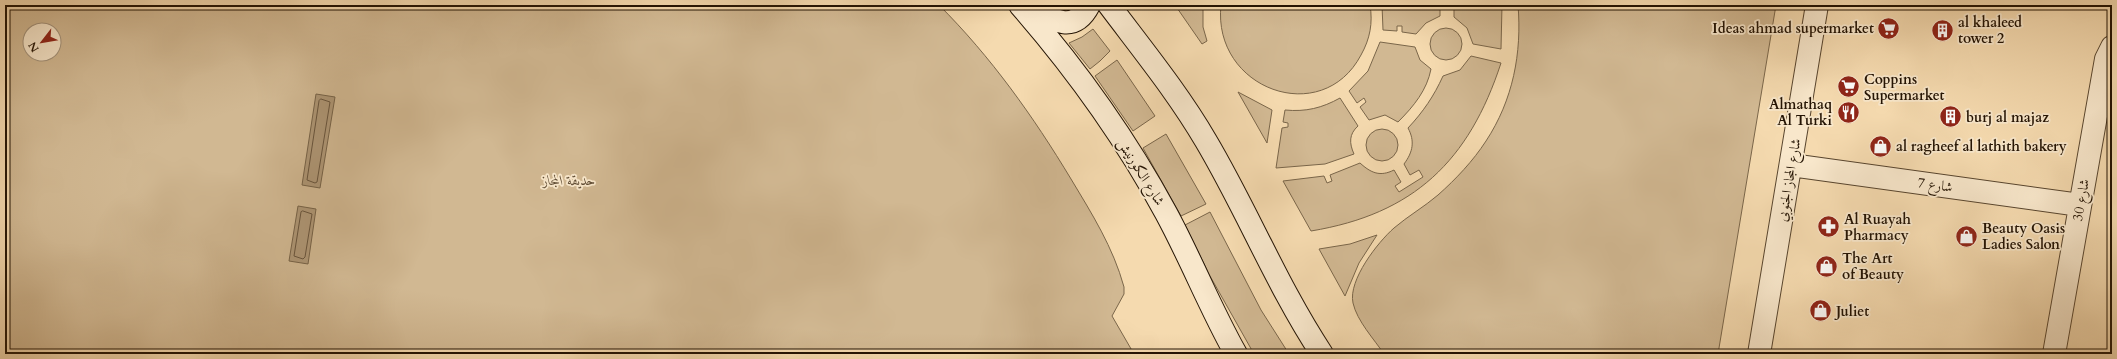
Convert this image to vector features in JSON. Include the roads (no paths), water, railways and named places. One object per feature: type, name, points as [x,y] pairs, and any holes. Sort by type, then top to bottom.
[{"type":"street","name":"شارع الكورنيش","points":[[1020,5],[1070,66],[1145,176],[1166,212],[1236,354]]},
{"type":"street","points":[[1037,5],[1047,16],[1065,23],[1074,21],[1083,15],[1089,5]]},
{"type":"street","points":[[1109,5],[1182,105],[1205,140],[1292,304],[1322,354]]},
{"type":"street","name":"شارع المجاز الجنوبي","points":[[1758,354],[1791,166],[1817,5]]},
{"type":"street","name":"شارع 30","points":[[2054,354],[2106,59],[2112,47]]},
{"type":"street","name":"شارع 7","points":[[1791,166],[2080,205]]},
{"type":"water","points":[[316,94],[335,97],[320,188],[302,185]]},
{"type":"water","points":[[298,206],[316,209],[308,264],[289,261]]},
{"type":"place","name":"Ideas ahmad supermarket","points":[[1889,28]]},
{"type":"place","name":"al khaleed tower 2","points":[[1943,30]]},
{"type":"place","name":"Coppins Supermarket","points":[[1849,87]]},
{"type":"place","name":"Almathaq Al Turki","points":[[1848,112]]},
{"type":"place","name":"burj al majaz","points":[[1950,117]]},
{"type":"place","name":"al ragheef al lathith bakery","points":[[1880,146]]},
{"type":"place","name":"Al Ruayah Pharmacy","points":[[1829,227]]},
{"type":"place","name":"Beauty Oasis Ladies Salon","points":[[1966,236]]},
{"type":"place","name":"The Art of Beauty","points":[[1826,266]]},
{"type":"place","name":"Juliet","points":[[1821,311]]},
{"type":"park label","name":"حديقة المجاز","points":[[569,180]]}]
